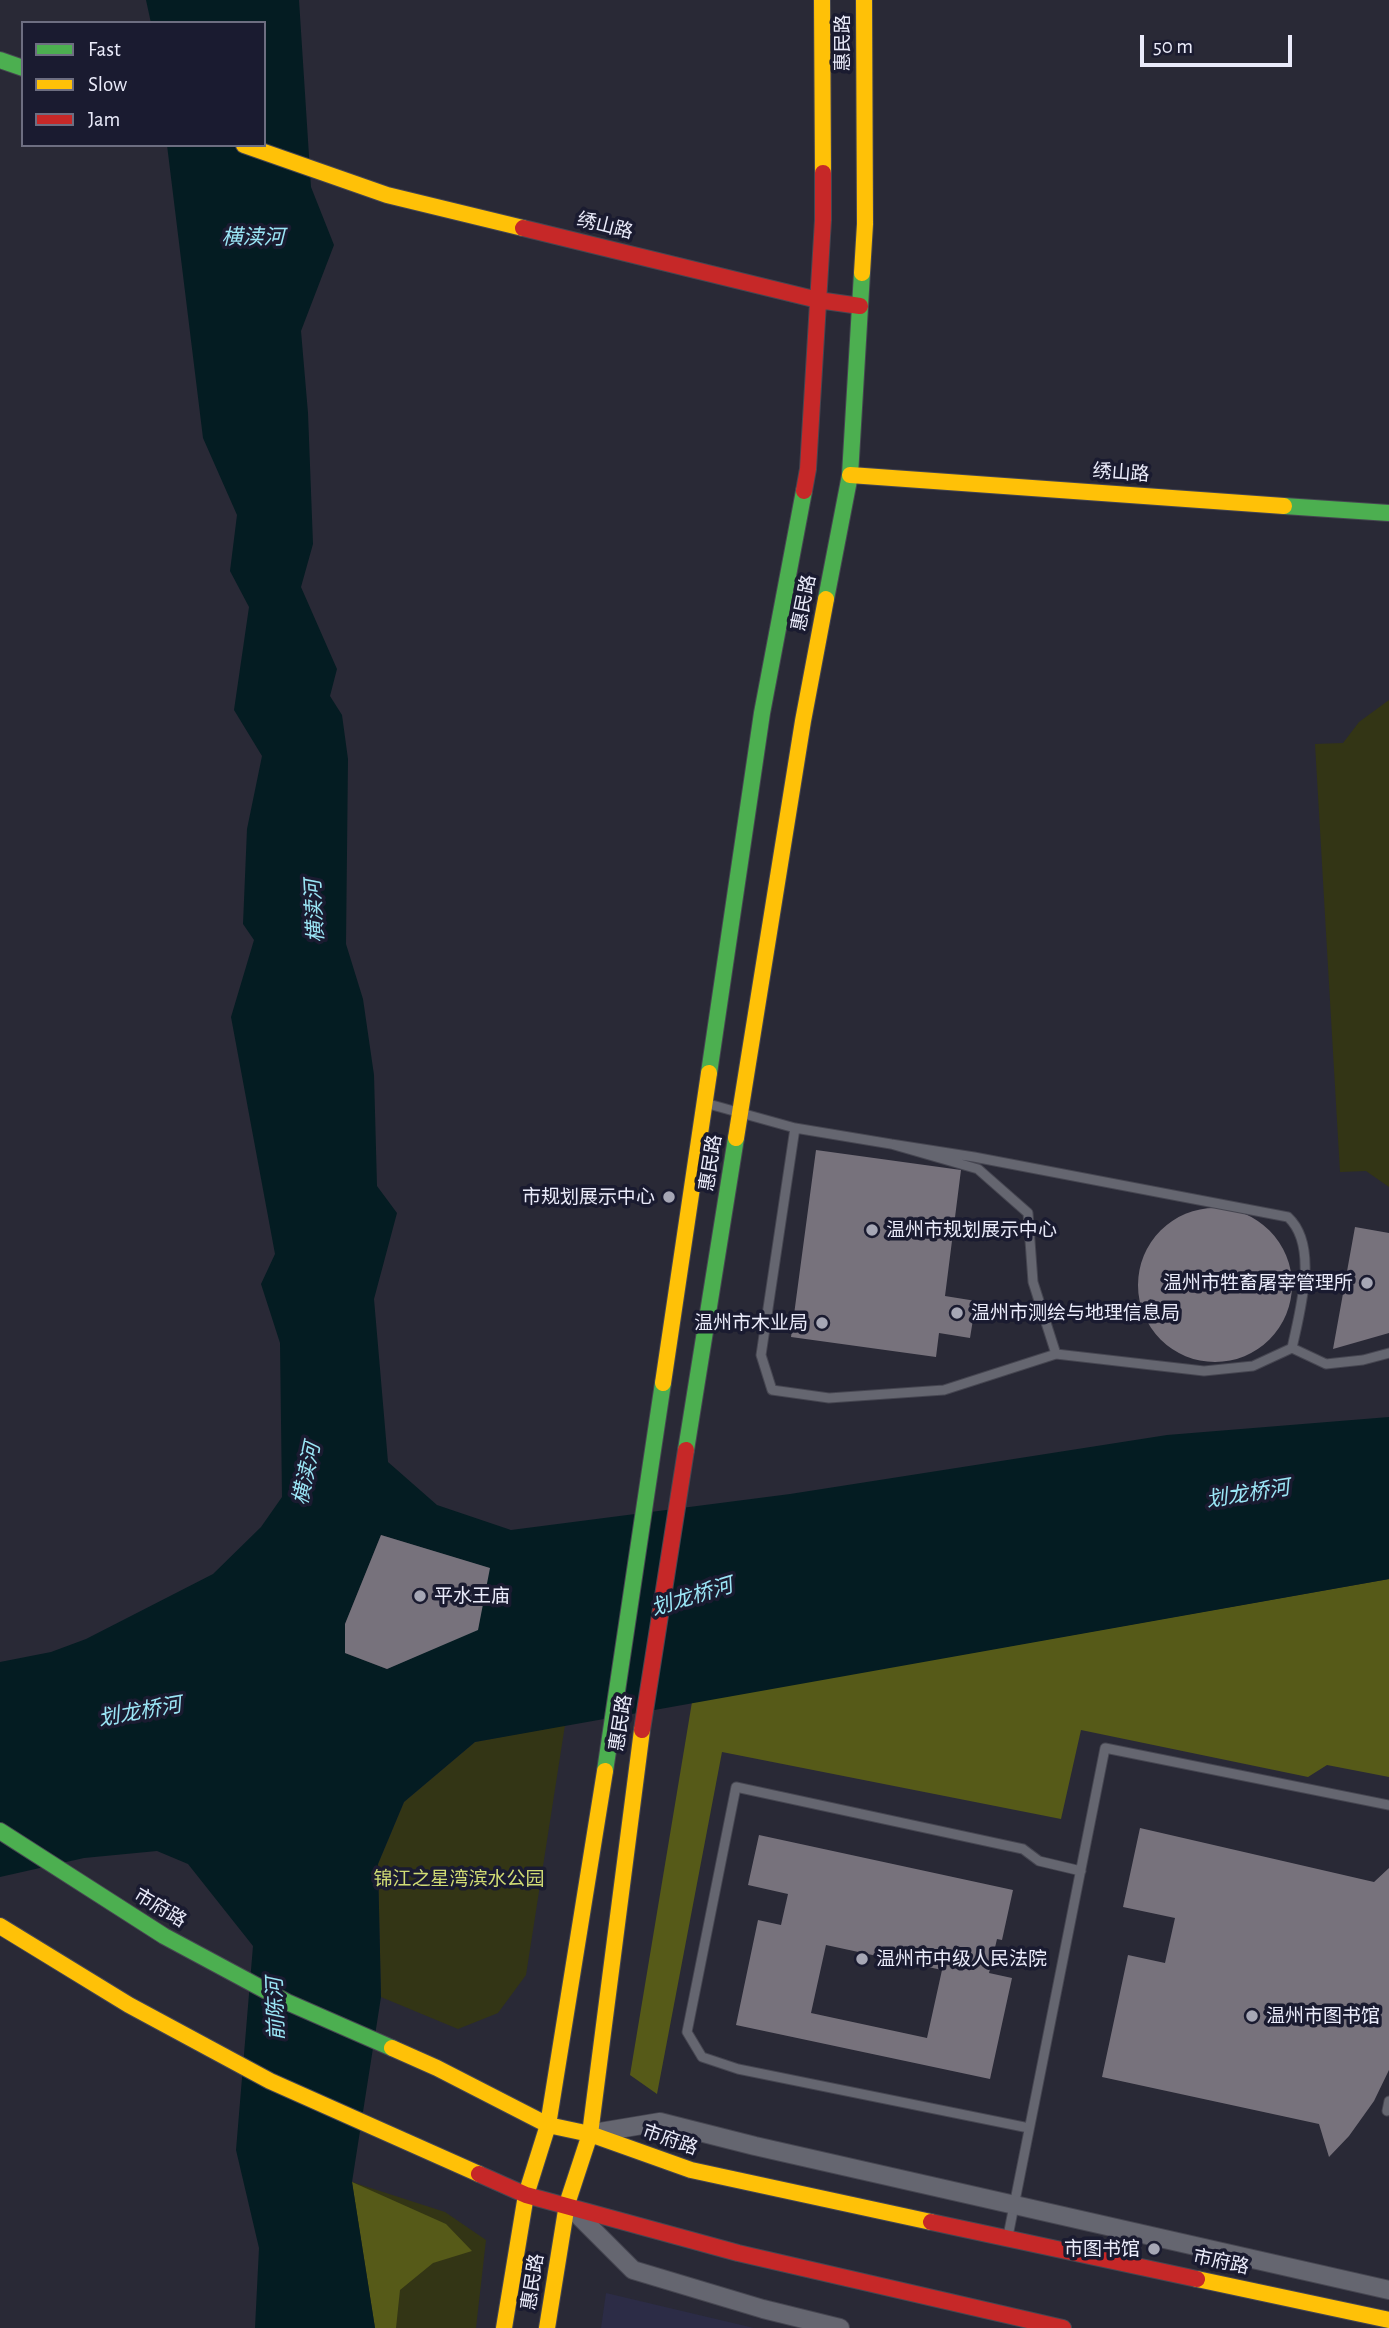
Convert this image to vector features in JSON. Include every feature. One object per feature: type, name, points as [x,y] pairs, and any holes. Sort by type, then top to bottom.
[{"type":"main road","name":"惠民路","points":[[504,2328],[526,2195],[548,2125],[609,1747],[762,713],[808,469],[823,220],[822,0]]},
{"type":"main road","name":"惠民路","points":[[547,2328],[567,2204],[590,2134],[638,1752],[803,721],[850,475],[865,224],[863,0]]},
{"type":"main road","points":[[0,60],[21,67]]},
{"type":"main road","name":"绣山路","points":[[250,147],[387,195],[818,300],[860,306]]},
{"type":"main road","name":"绣山路","points":[[850,475],[1389,513]]},
{"type":"main road","name":"市府路","points":[[0,1831],[164,1936],[287,2001],[437,2068],[548,2125],[590,2134],[691,2170],[1389,2320]]},
{"type":"main road","points":[[0,1926],[129,2005],[270,2081],[526,2195],[567,2204],[738,2253],[1063,2328]]},
{"type":"street","points":[[590,2134],[660,2122],[1389,2290]]},
{"type":"street","points":[[567,2204],[633,2270],[763,2309],[840,2328]]},
{"type":"lane","points":[[704,1103],[795,1128],[974,1157],[1288,1217],[1298,1227],[1306,1261],[1292,1348]]},
{"type":"lane","points":[[795,1128],[761,1355],[772,1390],[829,1398],[944,1390],[1056,1354],[1204,1371],[1253,1366],[1292,1348],[1326,1364],[1363,1360],[1389,1353]]},
{"type":"lane","points":[[891,1144],[978,1169],[1028,1213],[1033,1282],[1056,1354]]},
{"type":"lane","points":[[1007,2238],[1105,1748],[1389,1805]]},
{"type":"lane","points":[[1029,2128],[738,2069],[702,2057],[687,2032],[722,1851],[736,1787],[1023,1849],[1039,1861],[1081,1871]]},
{"type":"shaded area","points":[[606,2293],[754,2328],[601,2328]]},
{"type":"green space","points":[[1389,700],[1389,1187],[1366,1171],[1340,1172],[1315,744],[1343,743],[1359,722]]},
{"type":"green space","points":[[1389,1579],[1389,1777],[1327,1765],[1308,1777],[1081,1730],[1061,1819],[722,1752],[657,2094],[630,2075],[692,1702]]},
{"type":"green space","name":"锦江之星湾滨水公园","points":[[565,1725],[526,1975],[498,2013],[458,2029],[381,1997],[378,1864],[404,1802],[475,1742]]},
{"type":"green space","points":[[352,2182],[445,2212],[486,2240],[476,2328],[375,2328]]},
{"type":"green space","points":[[352,2182],[446,2224],[472,2251],[433,2263],[400,2290],[396,2328],[375,2328]]},
{"type":"water","points":[[146,0],[299,0],[311,187],[334,245],[301,331],[308,413],[313,544],[301,587],[337,669],[330,696],[342,715],[348,759],[346,944],[363,999],[374,1075],[377,1186],[397,1213],[374,1299],[388,1462],[437,1505],[511,1530],[790,1494],[1167,1435],[1389,1417],[1389,1579],[475,1742],[404,1802],[378,1864],[381,1997],[352,2182],[375,2328],[255,2328],[259,2248],[236,2150],[253,1946],[188,1864],[157,1851],[84,1858],[0,1877],[0,1662],[51,1652],[86,1639],[213,1574],[261,1527],[282,1497],[280,1343],[261,1284],[275,1254],[231,1017],[254,940],[243,924],[247,829],[262,756],[234,710],[249,607],[230,571],[237,515],[203,438],[167,147],[266,147],[266,21],[151,21]],"holes":[[[381,1535],[489,1568],[478,1629],[387,1669],[345,1653],[345,1624]]]},
{"type":"building","points":[[816,1150],[961,1170],[945,1296],[976,1301],[970,1338],[939,1333],[936,1357],[791,1337]]},
{"type":"building","points":[[1215,1208],[1245,1214],[1270,1230],[1286,1255],[1292,1285],[1286,1315],[1270,1340],[1245,1356],[1215,1362],[1185,1356],[1160,1340],[1144,1315],[1138,1285],[1144,1255],[1160,1230],[1185,1214]]},
{"type":"building","name":"温州市牲畜屠宰管理所","points":[[1355,1227],[1389,1233],[1389,1333],[1333,1349]]},
{"type":"building","name":"平水王庙","points":[[381,1535],[490,1568],[478,1630],[387,1669],[345,1653],[345,1624]]},
{"type":"building","name":"温州市图书馆","points":[[1140,1828],[1374,1882],[1389,1868],[1389,2070],[1374,2101],[1349,2136],[1329,2157],[1319,2124],[1102,2077],[1128,1955],[1165,1963],[1175,1918],[1123,1907]]},
{"type":"building","points":[[759,1835],[1013,1890],[1002,1940],[997,1939],[989,1973],[1012,1978],[990,2079],[736,2025],[758,1920],[781,1925],[788,1894],[748,1885]],"holes":[[[826,1945],[942,1970],[927,2038],[811,2013]]]},
{"type":"traffic: fast","points":[[0,60],[21,67]]},
{"type":"traffic: fast","points":[[826,599],[850,475],[862,273]]},
{"type":"traffic: fast","points":[[709,1073],[762,713],[804,491]]},
{"type":"traffic: fast","points":[[1284,506],[1389,513]]},
{"type":"traffic: fast","points":[[686,1450],[736,1138]]},
{"type":"traffic: fast","points":[[605,1771],[663,1383]]},
{"type":"traffic: fast","points":[[0,1831],[164,1936],[287,2002],[392,2048]]},
{"type":"traffic: slow","points":[[822,0],[823,173]]},
{"type":"traffic: slow","points":[[862,273],[865,224],[864,0]]},
{"type":"traffic: slow","points":[[250,147],[387,195],[523,228]]},
{"type":"traffic: slow","points":[[850,475],[1284,506]]},
{"type":"traffic: slow","points":[[736,1138],[803,721],[826,599]]},
{"type":"traffic: slow","points":[[663,1383],[709,1073]]},
{"type":"traffic: slow","points":[[547,2328],[567,2204],[590,2134],[642,1730]]},
{"type":"traffic: slow","points":[[504,2328],[526,2195],[548,2125],[605,1771]]},
{"type":"traffic: slow","points":[[0,1926],[129,2005],[270,2081],[479,2174]]},
{"type":"traffic: slow","points":[[392,2048],[548,2125],[590,2134],[691,2170],[931,2222]]},
{"type":"traffic: slow","points":[[1197,2279],[1389,2320]]},
{"type":"traffic: jam","points":[[804,491],[808,469],[823,220],[823,173]]},
{"type":"traffic: jam","points":[[523,228],[818,300],[860,306]]},
{"type":"traffic: jam","points":[[642,1730],[686,1450]]},
{"type":"traffic: jam","points":[[479,2174],[526,2195],[738,2253],[1063,2328]]},
{"type":"traffic: jam","points":[[931,2222],[1197,2279]]},
{"type":"place","name":"市规划展示中心","points":[[669,1197]]},
{"type":"place","name":"温州市规划展示中心","points":[[872,1230]]},
{"type":"place","name":"温州市牲畜屠宰管理所","points":[[1367,1283]]},
{"type":"place","name":"温州市测绘与地理信息局","points":[[957,1313]]},
{"type":"place","name":"温州市木业局","points":[[822,1323]]},
{"type":"place","name":"平水王庙","points":[[420,1596]]},
{"type":"place","name":"温州市中级人民法院","points":[[862,1959]]},
{"type":"place","name":"温州市图书馆","points":[[1252,2016]]},
{"type":"place","name":"市图书馆","points":[[1154,2249]]},
{"type":"water label","name":"横渎河","points":[[253,238]]},
{"type":"water label","name":"横渎河","points":[[315,911]]},
{"type":"water label","name":"横渎河","points":[[307,1474]]},
{"type":"water label","name":"划龙桥河","points":[[1248,1494]]},
{"type":"water label","name":"划龙桥河","points":[[692,1597]]},
{"type":"water label","name":"划龙桥河","points":[[140,1712]]},
{"type":"water label","name":"前陈河","points":[[276,2009]]}]
